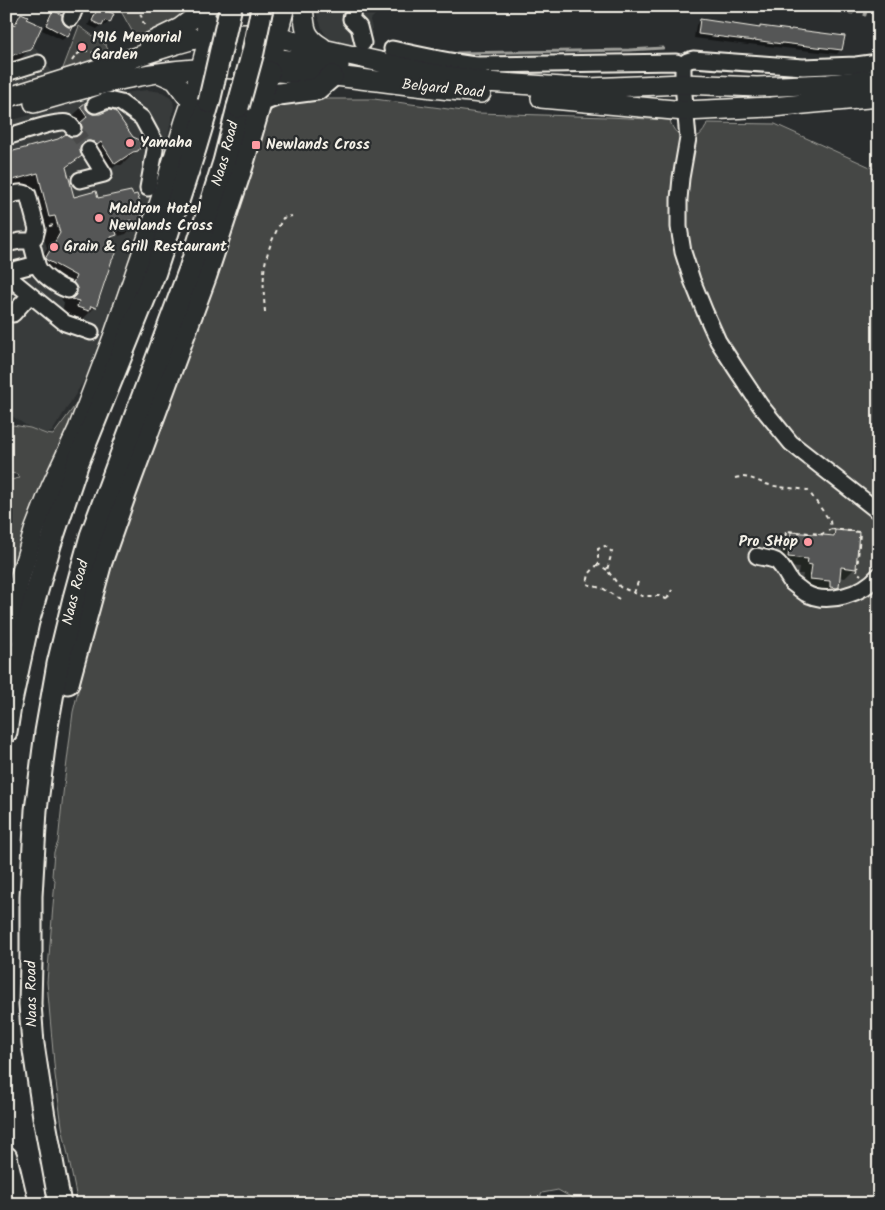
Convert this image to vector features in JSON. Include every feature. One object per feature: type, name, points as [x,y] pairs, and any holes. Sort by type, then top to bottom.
[{"type":"highway","name":"Naas Road","points":[[6,732],[28,622],[50,545],[78,462],[155,272],[209,102],[231,6]]},
{"type":"highway","name":"Naas Road","points":[[60,1204],[42,1108],[33,1044],[30,1004],[31,896],[36,810],[46,732],[58,664],[91,536],[190,269],[224,162],[262,7]]},
{"type":"highway","points":[[36,810],[47,780],[60,714],[102,562],[125,494],[206,275],[242,166],[270,65]]},
{"type":"highway","points":[[260,101],[279,94],[317,89],[332,76]]},
{"type":"highway","points":[[6,685],[17,622],[36,548],[78,429]]},
{"type":"highway","points":[[6,1157],[17,1204]]},
{"type":"main road","points":[[270,65],[285,6]]},
{"type":"main road","points":[[303,6],[306,32],[310,39],[327,50]]},
{"type":"main road","points":[[6,98],[100,64],[180,28],[209,27]]},
{"type":"main road","points":[[209,27],[215,48],[270,65],[330,64],[369,72],[416,86]]},
{"type":"main road","points":[[185,121],[183,107],[186,95],[206,48],[209,27]]},
{"type":"main road","name":"Belgard Road","points":[[100,64],[209,27],[246,34],[277,37],[429,73],[486,82],[590,88],[683,84],[757,87],[828,84],[879,79]]},
{"type":"main road","name":"Belgard Road","points":[[6,111],[110,82],[159,73],[196,68],[270,65],[332,76],[437,89],[685,111],[772,107],[879,97]]},
{"type":"main road","points":[[6,635],[34,531],[51,486],[78,429],[112,340],[164,190],[193,98],[196,68]]},
{"type":"main road","points":[[159,73],[175,80],[186,95]]},
{"type":"main road","name":"Belgard Road","points":[[683,84],[698,96],[736,99],[772,107]]},
{"type":"main road","name":"Belgard Road","points":[[590,88],[604,93],[664,96],[685,111]]},
{"type":"street","points":[[354,6],[351,19],[359,27],[364,43]]},
{"type":"street","name":"Belgard Road","points":[[392,49],[478,65],[626,62],[676,62],[683,65],[693,59],[804,67],[856,65],[878,62]]},
{"type":"street","points":[[6,73],[38,63]]},
{"type":"street","points":[[683,65],[688,138],[680,178],[679,227],[683,252],[692,280],[718,341],[760,404],[791,443],[879,512]]},
{"type":"street","points":[[95,105],[108,100],[121,103],[142,118],[155,142],[148,188]]},
{"type":"street","points":[[6,137],[56,123],[70,123],[73,128]]},
{"type":"street","points":[[80,180],[104,174],[89,150]]},
{"type":"street","points":[[155,150],[175,154]]},
{"type":"street","points":[[6,197],[21,192],[26,194],[38,229],[31,241],[6,244]]},
{"type":"street","points":[[31,241],[38,269],[59,287],[68,290]]},
{"type":"street","points":[[6,273],[37,264]]},
{"type":"street","points":[[6,273],[65,323],[91,332]]},
{"type":"street","points":[[14,314],[30,294]]},
{"type":"street","points":[[757,556],[776,562],[793,584],[806,593],[818,597],[831,598],[847,595],[861,590],[875,579]]},
{"type":"path","points":[[138,6],[150,42]]},
{"type":"path","points":[[72,64],[72,61],[78,54],[88,50],[92,51],[100,64]]},
{"type":"path","points":[[264,312],[264,273],[268,250],[283,218],[292,216]]},
{"type":"path","points":[[735,478],[742,476],[766,484],[807,490],[830,521],[831,529]]},
{"type":"path","points":[[776,562],[784,555],[786,531],[822,534],[831,529],[860,532],[857,572],[875,579]]},
{"type":"path","points":[[608,570],[612,552],[605,546],[598,549],[598,564],[589,574],[587,584],[604,589],[619,599]]},
{"type":"path","points":[[598,564],[608,570],[620,587],[642,596],[660,596],[671,601]]},
{"type":"path","points":[[634,593],[638,582]]},
{"type":"path","points":[[667,599],[672,590]]},
{"type":"shaded area","points":[[118,6],[191,6],[173,22],[136,38]]},
{"type":"shaded area","points":[[314,6],[384,6],[370,20],[372,34],[359,46],[329,39],[323,31]]},
{"type":"shaded area","points":[[780,6],[856,6],[853,14]]},
{"type":"shaded area","points":[[6,7],[53,73],[6,86]]},
{"type":"shaded area","points":[[79,26],[106,45],[109,53],[95,60],[62,71]]},
{"type":"shaded area","points":[[148,90],[162,92],[169,96],[173,101],[174,107],[163,164],[153,202],[94,361],[87,376],[52,432],[46,434],[30,428],[6,412],[6,122],[75,102],[113,94]]},
{"type":"shaded area","points":[[315,99],[374,99],[478,113],[670,120],[672,127],[677,133],[688,138],[694,138],[699,135],[707,123],[775,124],[879,171],[879,1204],[583,1204],[558,1190],[542,1193],[537,1204],[78,1204],[62,1126],[55,1075],[47,982],[55,880],[52,876],[54,852],[58,842],[73,712],[100,601],[116,549],[251,163],[260,144],[267,117],[273,109],[282,104]]},
{"type":"shaded area","points":[[80,399],[6,629],[6,481],[20,478],[17,474],[9,473],[11,459],[7,430],[13,425],[53,435]]},
{"type":"building","points":[[98,7],[114,14],[110,23],[105,20],[102,26],[92,21]]},
{"type":"building","points":[[53,10],[62,15],[64,24],[68,27],[73,27],[68,37],[46,25]]},
{"type":"building","points":[[21,13],[28,16],[26,19],[42,26],[31,50],[6,57],[6,15],[14,26]]},
{"type":"building","points":[[700,19],[760,28],[760,26],[845,36],[842,50],[754,41],[698,34]]},
{"type":"building","name":"Maldron Hotel Newlands Cross","points":[[86,102],[86,109],[93,114],[100,114],[109,110],[115,111],[133,137],[140,140],[141,146],[138,151],[133,152],[115,164],[101,142],[97,145],[94,142],[84,142],[80,150],[82,156],[66,167],[74,197],[96,191],[98,198],[131,191],[133,195],[137,194],[144,214],[141,216],[142,220],[133,223],[132,220],[114,225],[117,235],[111,237],[116,254],[112,260],[96,308],[91,306],[89,311],[77,307],[79,301],[71,299],[77,293],[77,288],[73,283],[76,276],[45,259],[60,233],[55,216],[49,217],[38,173],[6,182],[6,153],[58,139],[66,134],[71,137],[79,135],[82,130],[80,123],[87,117],[80,107]]},
{"type":"building","points":[[835,530],[859,532],[856,569],[841,567],[839,587],[837,588],[830,587],[830,581],[810,579],[812,565],[807,564],[808,559],[788,557],[791,532],[834,536]]},
{"type":"waterway","points":[[865,15],[867,6]]},
{"type":"waterway","points":[[457,53],[663,48]]},
{"type":"tunnel","points":[[73,128],[89,150]]},
{"type":"place","name":"1916 Memorial Garden","points":[[82,47]]},
{"type":"place","name":"Yamaha","points":[[130,143]]},
{"type":"place","name":"Newlands Cross","points":[[256,145]]},
{"type":"place","name":"Maldron Hotel Newlands Cross","points":[[99,218]]},
{"type":"place","name":"Grain & Grill Restaurant","points":[[54,247]]},
{"type":"place","name":"Pro SHop","points":[[808,542]]}]
